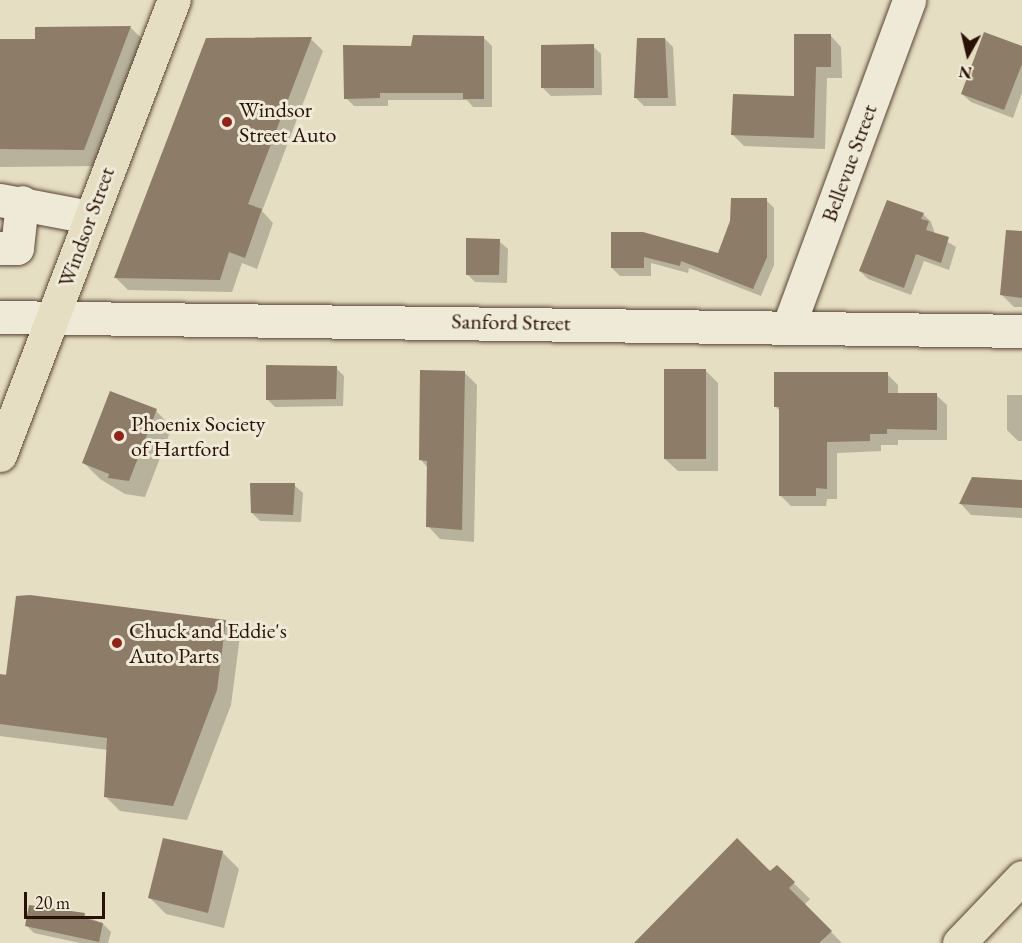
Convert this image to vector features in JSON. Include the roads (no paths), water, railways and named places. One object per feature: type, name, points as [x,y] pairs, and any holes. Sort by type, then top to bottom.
[{"type":"main road","name":"Windsor Street","points":[[0,455],[89,217],[174,0]]},
{"type":"main road","points":[[959,943],[1022,877]]},
{"type":"street","name":"Bellevue Street","points":[[789,325],[909,0]]},
{"type":"street","points":[[0,248],[17,248],[11,201],[89,217]]},
{"type":"street","name":"Sanford Street","points":[[0,317],[789,325],[1022,331]]},
{"type":"place","name":"Windsor Street Auto","points":[[227,122]]},
{"type":"place","name":"Phoenix Society of Hartford","points":[[119,436]]},
{"type":"place","name":"Chuck and Eddie's Auto Parts","points":[[117,643]]}]
